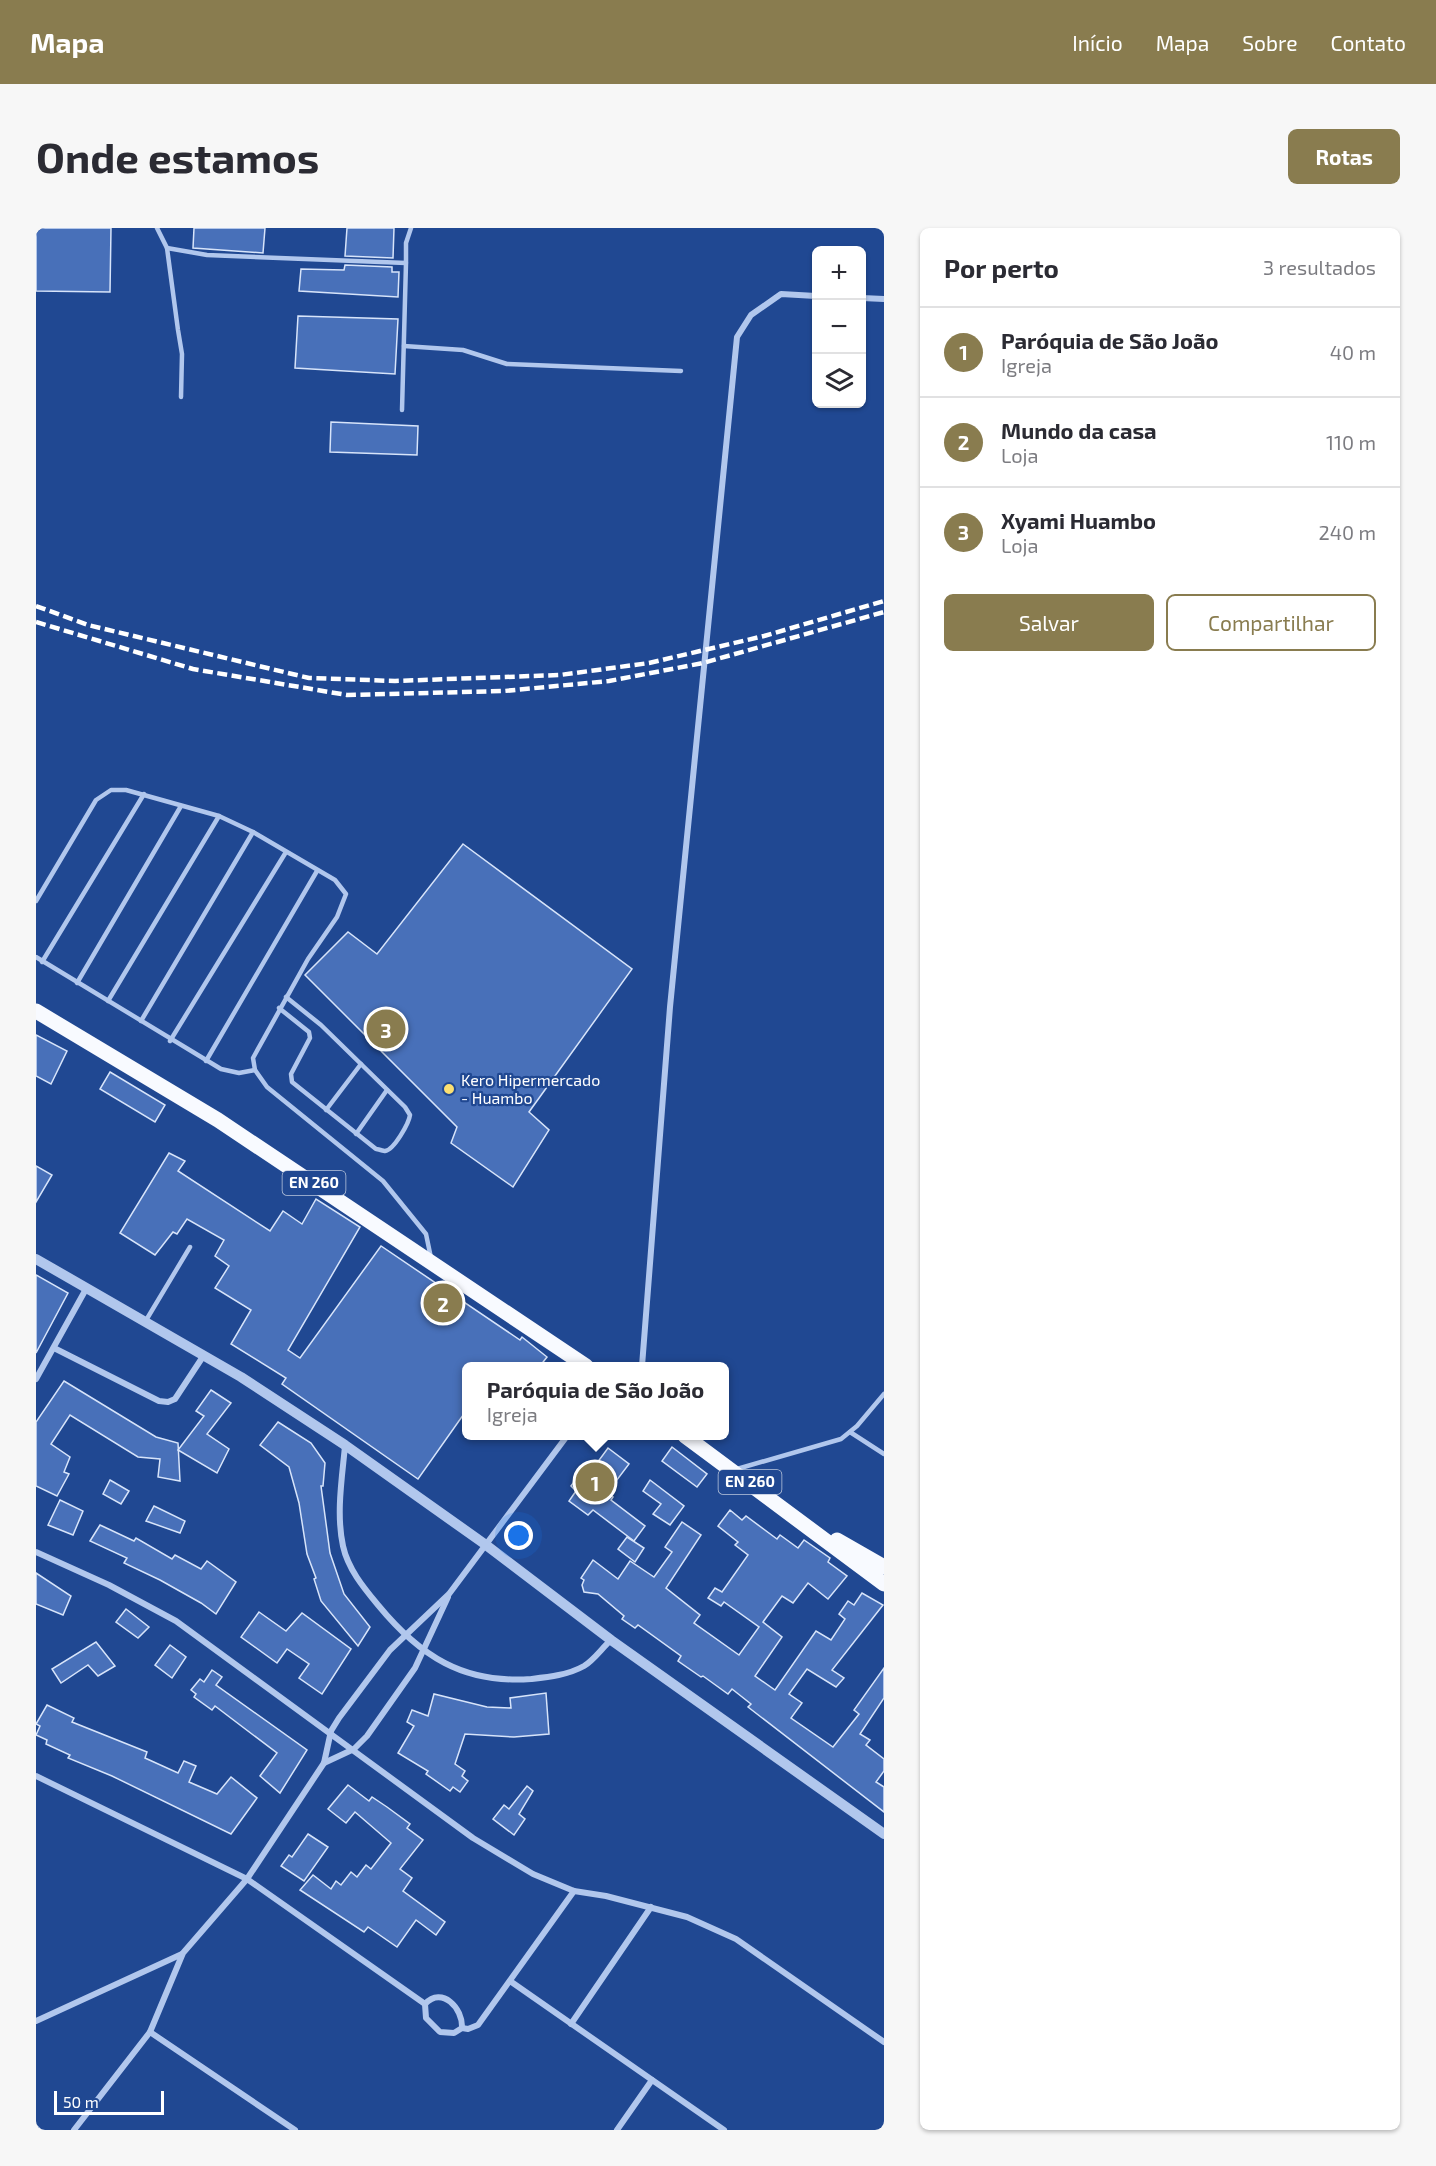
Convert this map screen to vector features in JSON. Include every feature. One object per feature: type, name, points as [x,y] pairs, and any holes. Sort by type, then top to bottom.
[{"type":"main road","name":"EN 260","points":[[36,1011],[218,1120],[580,1362]]},
{"type":"main road","name":"EN 260","points":[[691,1440],[884,1584]]},
{"type":"main road","name":"EN 260","points":[[813,1530],[841,1541],[884,1567]]},
{"type":"street","points":[[642,1362],[670,1007],[737,337],[751,315],[781,294],[812,296]]},
{"type":"street","points":[[866,298],[884,299]]},
{"type":"street","points":[[36,1259],[204,1355],[345,1445],[486,1545],[610,1641],[884,1834]]},
{"type":"street","points":[[36,1379],[86,1289]]},
{"type":"street","points":[[54,1348],[159,1401],[168,1402],[175,1399],[204,1355]]},
{"type":"street","points":[[74,2130],[150,2032],[183,1953],[247,1879],[324,1763],[331,1731],[390,1650],[403,1635],[449,1594],[564,1440]]},
{"type":"street","points":[[345,1445],[340,1497],[343,1547],[358,1580],[403,1635],[448,1665],[478,1676],[515,1680],[557,1676],[585,1665],[610,1641]]},
{"type":"street","points":[[36,1552],[109,1585],[176,1621],[331,1731],[473,1838],[533,1874],[574,1891],[687,1917],[736,1938],[884,2042]]},
{"type":"street","points":[[324,1763],[354,1749],[367,1736],[423,1649],[449,1594]]},
{"type":"street","points":[[36,1776],[247,1879],[425,2004]]},
{"type":"street","points":[[462,2028],[463,2018],[459,2008],[451,2002],[440,1998],[430,1999],[425,2004],[426,2018],[440,2032],[454,2032],[478,2025],[574,1891]]},
{"type":"street","points":[[571,2024],[651,1907]]},
{"type":"street","points":[[36,2020],[183,1953]]},
{"type":"street","points":[[510,1981],[724,2130]]},
{"type":"street","points":[[150,2032],[295,2130]]},
{"type":"street","points":[[617,2130],[652,2080]]},
{"type":"lane","points":[[157,228],[167,248],[182,354],[181,397]]},
{"type":"lane","points":[[402,410],[406,243],[411,228]]},
{"type":"lane","points":[[167,248],[207,255],[406,262]]},
{"type":"lane","points":[[404,346],[463,350],[507,364],[681,371]]},
{"type":"lane","points":[[36,901],[86,815],[102,793],[111,790],[126,790],[144,794],[219,816],[253,832],[335,880],[345,894],[338,917],[308,959],[279,1008],[253,1058],[255,1070],[267,1087],[383,1181],[426,1234],[433,1264]]},
{"type":"lane","points":[[42,962],[144,794]]},
{"type":"lane","points":[[76,983],[181,806]]},
{"type":"lane","points":[[108,1001],[219,816]]},
{"type":"lane","points":[[141,1021],[253,832]]},
{"type":"lane","points":[[170,1041],[286,852]]},
{"type":"lane","points":[[206,1061],[317,871]]},
{"type":"lane","points":[[36,957],[170,1041],[221,1069],[239,1073],[255,1070]]},
{"type":"lane","points":[[279,1008],[309,1032],[310,1038],[291,1074],[292,1082],[376,1149],[385,1151],[390,1148],[409,1122],[410,1115],[405,1107],[321,1025],[286,997]]},
{"type":"lane","points":[[326,1110],[361,1064]]},
{"type":"lane","points":[[356,1134],[387,1090]]},
{"type":"lane","points":[[145,1322],[190,1247]]},
{"type":"lane","points":[[734,1470],[841,1439],[884,1394]]},
{"type":"lane","points":[[850,1432],[884,1454]]},
{"type":"building","points":[[36,228],[111,228],[110,292],[36,291]]},
{"type":"building","points":[[194,228],[265,228],[263,253],[193,248]]},
{"type":"building","points":[[347,228],[394,228],[393,258],[345,256]]},
{"type":"building","points":[[345,265],[392,267],[392,272],[399,272],[398,297],[299,291],[301,269],[344,270]]},
{"type":"building","points":[[298,316],[398,319],[395,374],[295,368]]},
{"type":"building","points":[[331,422],[418,426],[417,455],[330,452]]},
{"type":"building","points":[[463,844],[632,969],[529,1112],[549,1130],[513,1187],[451,1143],[457,1127],[305,975],[348,932],[377,954]]},
{"type":"building","points":[[36,1035],[67,1051],[51,1084],[36,1076]]},
{"type":"building","points":[[110,1072],[165,1105],[155,1122],[100,1089]]},
{"type":"building","points":[[169,1153],[185,1161],[178,1171],[270,1231],[283,1211],[302,1224],[316,1199],[360,1227],[288,1350],[300,1358],[381,1246],[520,1340],[522,1337],[547,1357],[543,1362],[462,1362],[462,1417],[418,1479],[282,1384],[286,1378],[231,1344],[251,1310],[215,1288],[229,1266],[215,1256],[224,1240],[187,1219],[177,1234],[173,1232],[155,1255],[120,1233]]},
{"type":"building","points":[[36,1166],[52,1175],[36,1202]]},
{"type":"building","points":[[36,1275],[68,1293],[36,1353]]},
{"type":"building","points":[[64,1381],[156,1437],[178,1443],[180,1481],[158,1477],[160,1459],[138,1457],[70,1415],[51,1444],[70,1457],[64,1472],[69,1474],[57,1496],[36,1486],[36,1422]]},
{"type":"building","points":[[211,1390],[231,1403],[207,1434],[229,1449],[217,1473],[178,1450],[204,1416],[196,1411]]},
{"type":"building","points":[[278,1422],[311,1443],[325,1463],[323,1486],[321,1486],[330,1553],[344,1594],[370,1627],[358,1646],[321,1601],[307,1554],[299,1503],[289,1467],[260,1445]]},
{"type":"building","points":[[672,1447],[707,1474],[697,1487],[662,1461]]},
{"type":"building","points":[[608,1448],[629,1464],[607,1493],[613,1497],[611,1500],[645,1526],[634,1541],[593,1510],[588,1515],[569,1501],[576,1491],[571,1486],[580,1474],[586,1478]]},
{"type":"building","points":[[110,1480],[129,1491],[121,1504],[103,1494]]},
{"type":"building","points":[[650,1480],[684,1506],[670,1525],[653,1514],[661,1504],[643,1491]]},
{"type":"building","points":[[60,1500],[83,1511],[73,1535],[48,1525]]},
{"type":"building","points":[[154,1506],[185,1521],[180,1533],[146,1521]]},
{"type":"building","points":[[730,1510],[742,1520],[746,1516],[777,1539],[780,1535],[798,1548],[804,1540],[830,1558],[828,1562],[847,1576],[828,1599],[808,1583],[793,1603],[782,1596],[763,1622],[782,1637],[755,1676],[775,1690],[816,1631],[831,1640],[845,1619],[839,1614],[848,1601],[854,1605],[862,1593],[883,1605],[832,1670],[844,1678],[836,1687],[807,1669],[789,1694],[802,1703],[791,1718],[833,1747],[859,1714],[854,1710],[884,1668],[884,1698],[860,1734],[870,1740],[866,1745],[884,1759],[884,1771],[876,1782],[884,1787],[884,1812],[748,1707],[751,1704],[732,1689],[728,1694],[703,1676],[701,1677],[678,1661],[681,1656],[638,1625],[635,1628],[622,1619],[624,1616],[598,1594],[584,1592],[582,1585],[584,1580],[581,1578],[593,1560],[618,1579],[630,1561],[654,1577],[672,1552],[665,1547],[682,1522],[701,1535],[666,1588],[700,1615],[694,1623],[739,1655],[759,1627],[724,1602],[721,1606],[708,1598],[715,1588],[722,1592],[748,1555],[735,1545],[738,1542],[718,1526]]},
{"type":"building","points":[[100,1525],[134,1541],[136,1538],[172,1559],[175,1555],[201,1569],[207,1561],[236,1582],[216,1614],[160,1580],[124,1563],[127,1558],[90,1541]]},
{"type":"building","points":[[627,1537],[644,1548],[635,1562],[618,1549]]},
{"type":"building","points":[[36,1573],[71,1596],[63,1615],[36,1604]]},
{"type":"building","points":[[126,1609],[149,1627],[138,1638],[116,1622]]},
{"type":"building","points":[[259,1612],[286,1631],[302,1613],[351,1649],[322,1694],[299,1678],[309,1664],[287,1649],[277,1663],[241,1637]]},
{"type":"building","points":[[96,1642],[115,1666],[98,1676],[88,1665],[61,1683],[52,1669]]},
{"type":"building","points":[[170,1645],[186,1657],[172,1678],[155,1665]]},
{"type":"building","points":[[212,1670],[222,1677],[216,1685],[307,1750],[280,1793],[260,1776],[277,1753],[215,1706],[212,1710],[194,1697],[196,1694],[191,1690],[200,1679],[204,1682]]},
{"type":"building","points":[[546,1693],[549,1734],[514,1737],[465,1734],[455,1764],[465,1771],[462,1776],[468,1781],[460,1792],[453,1787],[450,1791],[426,1774],[428,1771],[398,1753],[414,1726],[407,1722],[412,1710],[428,1716],[434,1694],[487,1707],[511,1708],[510,1698]]},
{"type":"building","points":[[47,1705],[74,1718],[72,1722],[147,1752],[145,1758],[178,1773],[184,1761],[196,1766],[189,1782],[217,1794],[231,1777],[257,1798],[231,1834],[112,1776],[68,1758],[70,1755],[46,1744],[47,1740],[36,1735],[40,1726],[36,1724]]},
{"type":"building","points":[[348,1785],[369,1801],[372,1797],[387,1807],[410,1824],[407,1828],[423,1840],[400,1869],[412,1878],[403,1891],[445,1922],[436,1935],[416,1920],[397,1947],[368,1927],[364,1932],[300,1890],[313,1875],[331,1889],[336,1881],[341,1885],[351,1872],[357,1877],[366,1865],[371,1869],[391,1843],[355,1812],[346,1823],[328,1809]]},
{"type":"building","points":[[527,1786],[533,1791],[519,1814],[525,1819],[514,1835],[493,1819],[504,1805],[509,1809]]},
{"type":"building","points":[[308,1834],[328,1847],[304,1881],[281,1866],[289,1855],[292,1857]]},
{"type":"railway","points":[[36,606],[88,625],[309,678],[395,681],[560,675],[649,663],[764,636],[884,601]]},
{"type":"railway","points":[[36,622],[193,669],[347,695],[504,691],[609,681],[703,663],[884,612]]},
{"type":"place","name":"Xyami Huambo","points":[[386,1029]]},
{"type":"place","name":"Kero Hipermercado - Huambo","points":[[449,1089]]},
{"type":"place","name":"Mundo da casa","points":[[443,1303]]},
{"type":"place","name":"Paróquia de São João","points":[[595,1482]]}]
